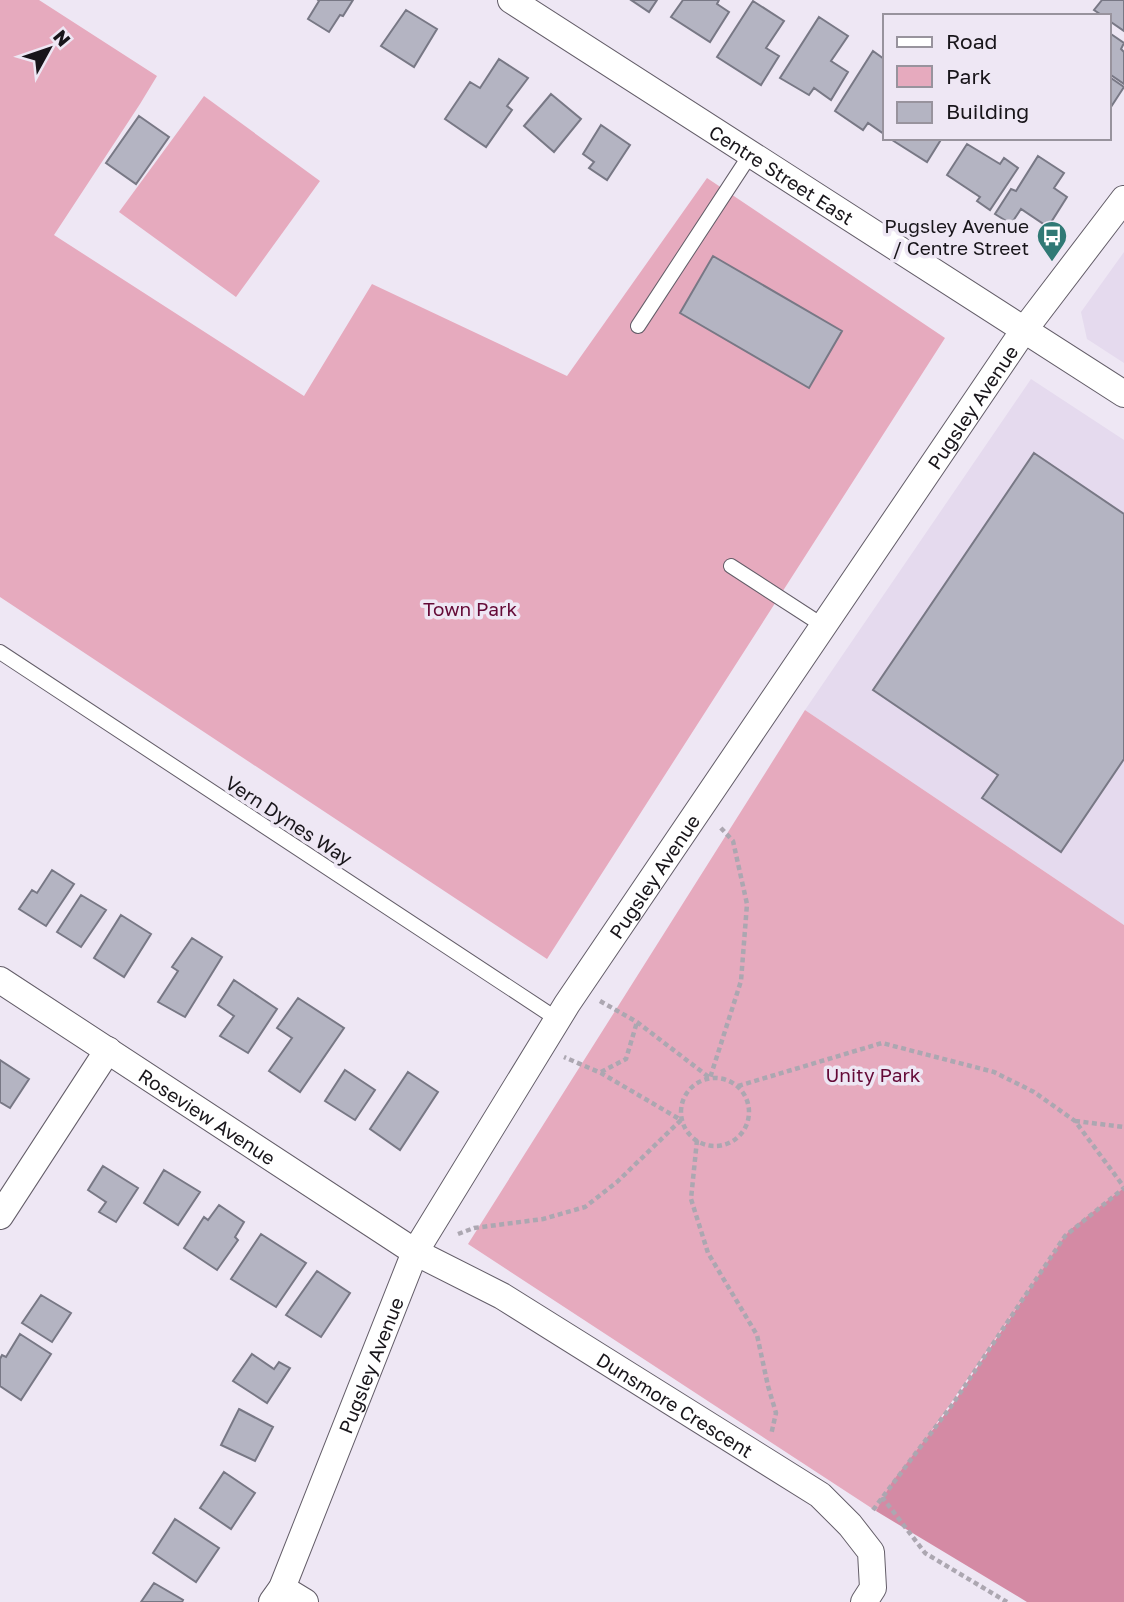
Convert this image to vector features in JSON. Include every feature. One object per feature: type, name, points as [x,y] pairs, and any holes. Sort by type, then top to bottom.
[{"type":"street","name":"Centre Street East","points":[[511,0],[1124,394]]},
{"type":"street","name":"Pugsley Avenue","points":[[277,1595],[415,1252],[577,988],[1024,330],[1124,199]]},
{"type":"street","name":"Roseview Avenue","points":[[0,980],[415,1252]]},
{"type":"street","points":[[0,1216],[108,1050]]},
{"type":"street","name":"Dunsmore Crescent","points":[[415,1252],[502,1296],[820,1495],[871,1552],[873,1588],[864,1602]]},
{"type":"street","points":[[277,1595],[305,1602]]},
{"type":"lane","points":[[638,326],[750,155]]},
{"type":"lane","points":[[731,566],[822,625]]},
{"type":"lane","name":"Vern Dynes Way","points":[[0,652],[557,1019]]},
{"type":"path","points":[[701,805],[733,841],[747,904],[741,981],[710,1078]]},
{"type":"path","points":[[577,988],[637,1022],[710,1078]]},
{"type":"path","points":[[601,1073],[626,1059],[637,1022]]},
{"type":"path","points":[[738,1086],[882,1043],[994,1072],[1034,1092],[1074,1121],[1124,1188],[1065,1236],[952,1405],[856,1533]]},
{"type":"path","points":[[415,1252],[474,1228],[543,1219],[585,1207],[617,1182],[681,1121],[685,1097],[692,1087],[701,1081],[721,1078],[738,1086],[749,1105],[750,1117],[746,1128],[730,1143],[707,1145],[686,1130],[681,1121],[601,1073],[540,1046]]},
{"type":"path","points":[[1074,1121],[1124,1127]]},
{"type":"path","points":[[697,1140],[691,1199],[708,1252],[757,1335],[776,1413],[764,1460]]},
{"type":"path","points":[[882,1497],[925,1553],[1007,1602]]},
{"type":"shaded area","points":[[1124,252],[1124,363],[1087,339],[1081,312]]},
{"type":"shaded area","points":[[1031,379],[1124,440],[1124,925],[805,710]]},
{"type":"shaded area","points":[[1124,1188],[1124,1602],[1027,1602],[876,1511],[892,1482],[952,1405],[1065,1236]]},
{"type":"green space","name":"Town Park","points":[[0,0],[39,0],[157,76],[54,235],[304,396],[372,284],[567,376],[707,178],[945,338],[547,959],[0,597]]},
{"type":"green space","points":[[204,96],[320,181],[236,297],[119,212]]},
{"type":"green space","name":"Unity Park","points":[[805,710],[1124,925],[1124,1190],[1072,1228],[876,1511],[468,1244]]},
{"type":"building","points":[[318,0],[353,0],[329,32],[308,19]]},
{"type":"building","points":[[631,0],[657,0],[649,12]]},
{"type":"building","points":[[683,0],[719,0],[717,4],[729,12],[710,42],[671,17]]},
{"type":"building","points":[[1102,0],[1124,0],[1124,31],[1110,21],[1110,14],[1100,14],[1094,10]]},
{"type":"building","points":[[753,1],[784,21],[766,48],[779,56],[761,85],[717,57]]},
{"type":"building","points":[[406,10],[437,29],[414,67],[381,46]]},
{"type":"building","points":[[819,17],[848,36],[831,61],[848,72],[831,100],[814,88],[809,95],[780,78]]},
{"type":"building","points":[[1110,33],[1124,43],[1121,49],[1124,52],[1124,84],[1110,74]]},
{"type":"building","points":[[873,51],[883,58],[883,133],[868,123],[863,130],[835,111]]},
{"type":"building","points":[[499,59],[528,78],[507,106],[512,110],[486,147],[445,119],[470,82],[480,88]]},
{"type":"building","points":[[1110,77],[1124,87],[1110,108]]},
{"type":"building","points":[[551,94],[581,119],[554,152],[524,126]]},
{"type":"building","points":[[139,116],[169,137],[136,184],[106,163]]},
{"type":"building","points":[[601,125],[630,145],[607,180],[589,168],[594,162],[583,154]]},
{"type":"building","points":[[892,140],[941,140],[927,162]]},
{"type":"building","points":[[967,144],[1000,164],[1004,158],[1018,168],[990,210],[977,201],[980,197],[947,175]]},
{"type":"building","points":[[1038,156],[1064,173],[1054,188],[1067,197],[1048,227],[1021,209],[1011,224],[995,214],[1011,189],[1016,191]]},
{"type":"building","points":[[713,256],[842,331],[809,388],[680,313]]},
{"type":"building","points":[[1034,453],[1124,514],[1124,759],[1061,852],[982,798],[998,775],[873,690]]},
{"type":"building","points":[[52,870],[74,884],[46,926],[19,909],[32,890],[37,893]]},
{"type":"building","points":[[81,895],[106,910],[81,947],[57,932]]},
{"type":"building","points":[[121,915],[151,934],[124,977],[94,958]]},
{"type":"building","points":[[192,938],[222,957],[185,1017],[158,1002],[178,971],[172,967]]},
{"type":"building","points":[[234,980],[277,1009],[248,1053],[220,1036],[234,1016],[218,1005]]},
{"type":"building","points":[[298,998],[344,1028],[300,1092],[269,1071],[292,1038],[277,1028]]},
{"type":"building","points":[[0,1060],[29,1079],[10,1108],[0,1102]]},
{"type":"building","points":[[345,1070],[375,1090],[355,1120],[325,1101]]},
{"type":"building","points":[[408,1072],[438,1092],[400,1150],[370,1129]]},
{"type":"building","points":[[103,1166],[138,1188],[116,1222],[99,1212],[106,1202],[88,1190]]},
{"type":"building","points":[[164,1170],[200,1192],[178,1225],[144,1203]]},
{"type":"building","points":[[219,1205],[244,1222],[235,1237],[238,1240],[217,1270],[184,1248],[204,1217],[208,1220]]},
{"type":"building","points":[[261,1234],[306,1263],[276,1307],[231,1279]]},
{"type":"building","points":[[317,1271],[350,1293],[321,1337],[286,1315]]},
{"type":"building","points":[[41,1295],[71,1313],[52,1342],[22,1323]]},
{"type":"building","points":[[20,1334],[51,1354],[21,1400],[0,1386],[0,1359],[2,1355],[6,1357]]},
{"type":"building","points":[[252,1354],[274,1369],[279,1362],[290,1368],[267,1403],[233,1381]]},
{"type":"building","points":[[239,1409],[273,1427],[255,1461],[221,1445]]},
{"type":"building","points":[[224,1472],[255,1493],[231,1529],[200,1508]]},
{"type":"building","points":[[175,1519],[219,1548],[196,1582],[153,1553]]},
{"type":"building","points":[[154,1583],[183,1600],[182,1602],[141,1602]]},
{"type":"place","name":"Pugsley Avenue / Centre Street","points":[[1052,263]]}]
